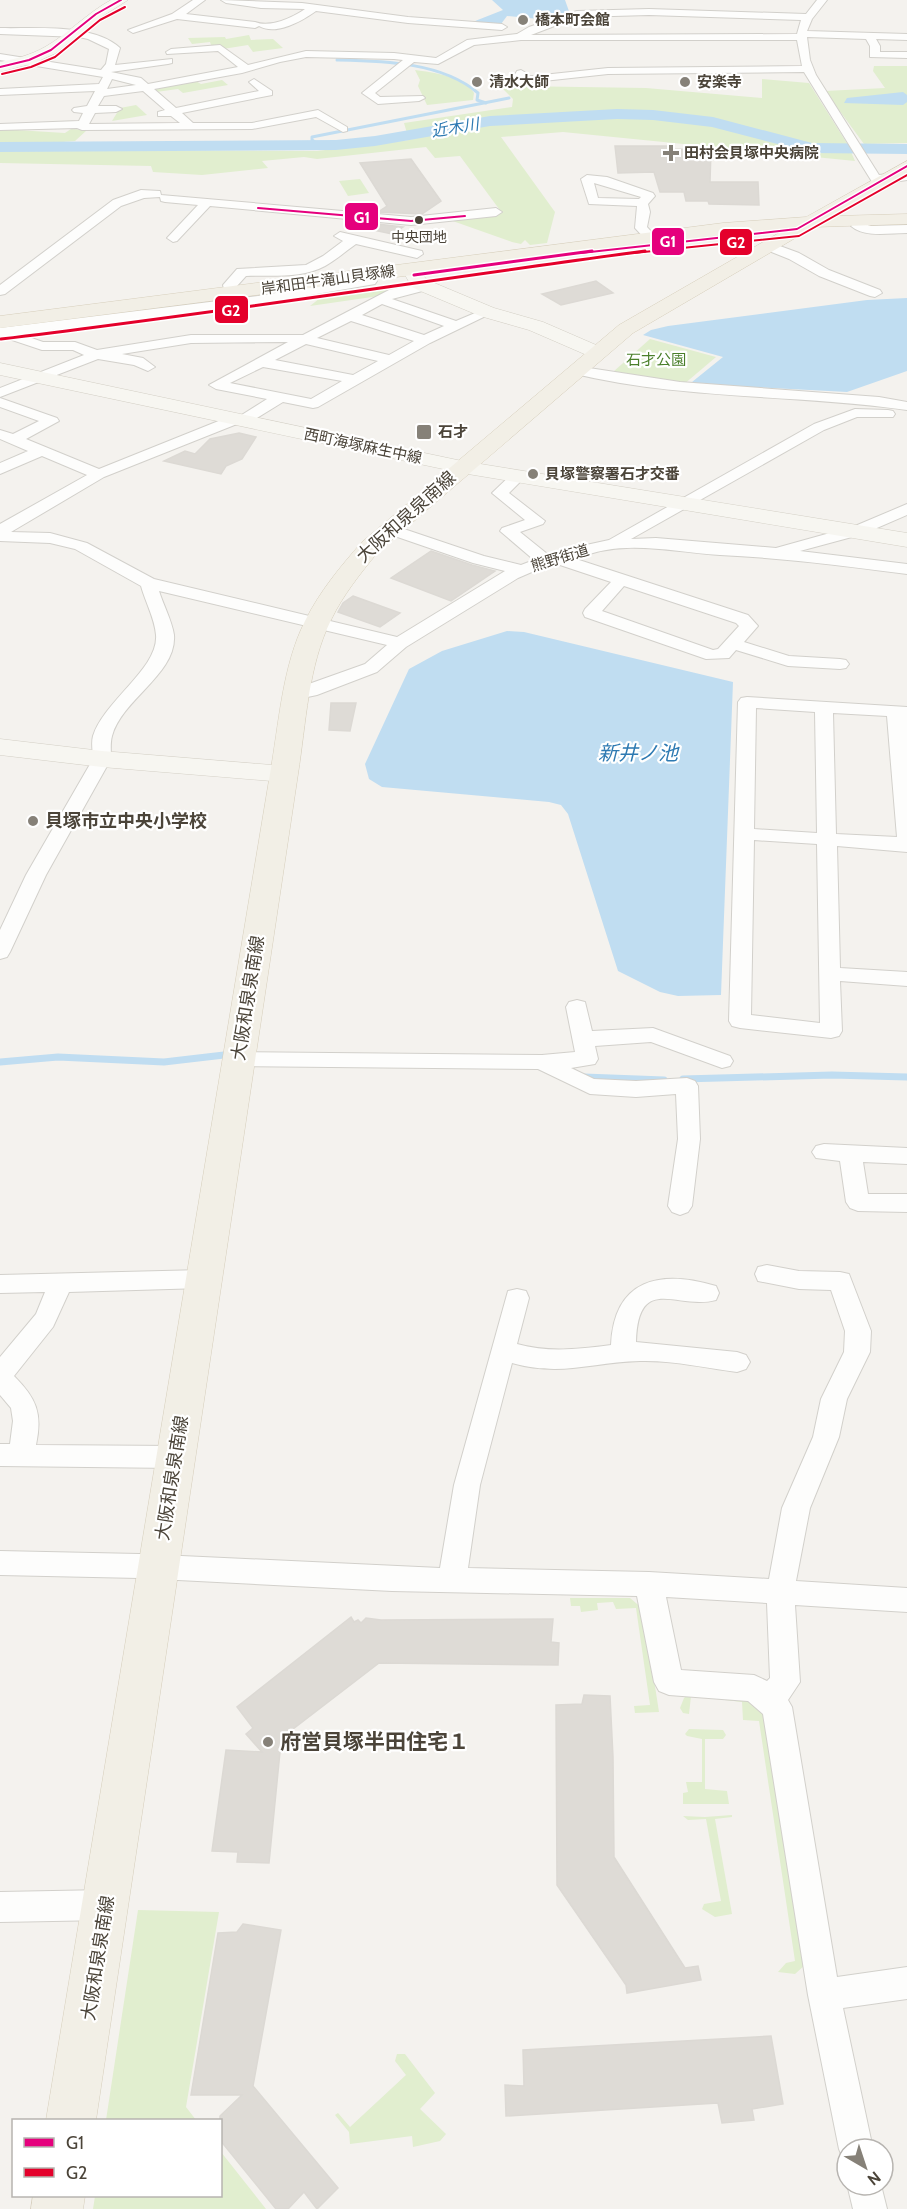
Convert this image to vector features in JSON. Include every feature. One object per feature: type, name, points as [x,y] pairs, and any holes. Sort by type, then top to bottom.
[{"type":"main road","name":"大阪和泉泉南線","points":[[71,2119],[284,774],[302,667],[317,622],[328,600],[350,570],[389,530],[586,361],[641,320],[803,226],[874,174],[907,166]]},
{"type":"main road","name":"岸和田牛滝山貝塚線","points":[[116,311],[370,281],[418,271],[651,238],[907,217]]},
{"type":"main road","name":"岸和田牛滝山貝塚線","points":[[854,223],[907,227]]},
{"type":"main road","name":"岸和田牛滝山貝塚線","points":[[0,328],[280,287],[803,226]]},
{"type":"street","points":[[0,67],[29,60],[51,50],[96,14],[120,0]]},
{"type":"street","points":[[133,30],[176,16],[200,0]]},
{"type":"street","points":[[226,0],[408,20],[533,29]]},
{"type":"street","points":[[572,0],[577,14],[597,48],[655,54],[735,54],[809,69]]},
{"type":"street","points":[[717,0],[719,6],[717,14]]},
{"type":"street","points":[[822,0],[808,17],[802,37],[809,69],[816,86],[874,174],[907,176]]},
{"type":"street","points":[[176,16],[260,26],[292,23],[314,8]]},
{"type":"street","points":[[520,37],[533,29],[577,14],[649,12],[808,17]]},
{"type":"street","points":[[690,15],[700,30],[735,54]]},
{"type":"street","points":[[153,22],[166,34]]},
{"type":"street","points":[[585,26],[700,30],[802,37],[907,37]]},
{"type":"street","points":[[520,73],[516,81],[608,66],[655,54],[700,30]]},
{"type":"street","points":[[0,31],[72,33],[91,36],[115,48],[100,92],[83,124]]},
{"type":"street","points":[[0,100],[125,91],[244,69],[306,54],[438,61],[471,42],[520,37],[592,37]]},
{"type":"street","points":[[655,54],[735,54],[802,37]]},
{"type":"street","points":[[870,37],[875,46],[874,55],[907,55]]},
{"type":"street","points":[[107,72],[170,56],[220,48],[244,69],[249,83],[268,93],[107,127]]},
{"type":"street","points":[[0,57],[131,77],[167,98],[173,112],[188,124]]},
{"type":"street","points":[[412,58],[368,93],[378,101],[418,98]]},
{"type":"street","points":[[107,127],[125,106],[125,91],[131,77]]},
{"type":"street","points":[[0,92],[100,92]]},
{"type":"street","points":[[68,111],[125,106],[167,98]]},
{"type":"street","points":[[83,124],[82,127],[223,128],[252,126],[318,113],[343,129]]},
{"type":"street","points":[[223,128],[237,120],[243,121]]},
{"type":"street","points":[[0,127],[83,124]]},
{"type":"street","points":[[0,291],[117,203],[136,198],[141,194],[206,203],[411,221],[496,212]]},
{"type":"street","points":[[642,202],[644,212],[641,228],[651,238]]},
{"type":"street","points":[[159,230],[176,235],[189,214],[206,203]]},
{"type":"street","points":[[411,221],[409,226],[417,246],[418,271],[394,293],[216,385],[313,404],[425,340],[488,312]]},
{"type":"street","points":[[231,289],[230,285],[242,272],[262,273],[318,265],[347,237],[418,271],[488,312],[537,326],[586,361],[679,386],[818,394],[904,413]]},
{"type":"street","points":[[769,246],[794,256],[824,273],[875,293]]},
{"type":"street","points":[[0,328],[258,300],[370,281]]},
{"type":"street","points":[[0,317],[264,285],[280,287]]},
{"type":"street","points":[[382,300],[457,326]]},
{"type":"street","points":[[351,316],[425,340]]},
{"type":"street","points":[[0,328],[42,346],[75,346],[96,355],[148,367]]},
{"type":"street","points":[[91,335],[123,348]]},
{"type":"street","points":[[0,393],[96,355],[123,348],[191,339],[307,338],[392,360]]},
{"type":"street","points":[[261,362],[357,380]]},
{"type":"street","name":"西町海塚麻生中線","points":[[0,369],[462,467],[907,540]]},
{"type":"street","points":[[0,533],[99,474],[239,420],[280,399]]},
{"type":"street","points":[[0,402],[52,421],[7,437]]},
{"type":"street","points":[[610,544],[648,525],[819,427],[855,413],[904,413]]},
{"type":"street","points":[[7,437],[99,474]]},
{"type":"street","points":[[0,469],[43,450]]},
{"type":"street","points":[[518,476],[500,493],[537,521],[507,531],[554,561],[621,580],[742,619],[749,626],[723,654],[712,655],[591,613],[621,580]]},
{"type":"street","name":"熊野街道","points":[[298,694],[371,668],[400,643],[479,592],[523,570],[583,550],[610,544],[656,543],[776,554],[789,548],[835,538],[907,509]]},
{"type":"street","points":[[389,530],[479,560],[523,570]]},
{"type":"street","points":[[0,533],[50,538],[81,546],[148,583],[400,643]]},
{"type":"street","points":[[776,554],[907,569]]},
{"type":"street","points":[[0,952],[36,875],[102,759],[102,737],[109,722],[133,689],[160,661],[165,635],[148,583]]},
{"type":"street","points":[[733,644],[788,661],[840,664]]},
{"type":"street","points":[[744,834],[826,839],[907,845],[902,712],[747,702],[744,834],[740,1021],[831,1031],[831,974],[826,839],[824,707]]},
{"type":"street","points":[[0,747],[102,759],[284,774]]},
{"type":"street","points":[[831,974],[907,979]]},
{"type":"street","points":[[239,1059],[541,1062],[587,1059],[577,1007]]},
{"type":"street","points":[[582,1039],[653,1035],[722,1061]]},
{"type":"street","points":[[541,1062],[590,1086],[636,1089],[687,1086],[689,1139],[680,1206]]},
{"type":"street","points":[[824,1152],[907,1156]]},
{"type":"street","points":[[850,1154],[858,1202],[907,1203]]},
{"type":"street","points":[[767,1274],[799,1280],[840,1281],[858,1331],[857,1352],[834,1399],[826,1437],[796,1508],[780,1593],[785,1682],[769,1701]]},
{"type":"street","points":[[0,1284],[203,1279]]},
{"type":"street","points":[[59,1282],[54,1305],[46,1319],[0,1376],[26,1409],[28,1421],[10,1455],[175,1457]]},
{"type":"street","points":[[623,1353],[627,1313],[642,1294],[657,1288],[707,1293]]},
{"type":"street","points":[[452,1580],[467,1485],[517,1298]]},
{"type":"street","points":[[503,1350],[534,1359],[566,1360],[641,1351],[737,1362]]},
{"type":"street","points":[[0,1563],[157,1567],[452,1580],[649,1584],[907,1600]]},
{"type":"street","points":[[649,1584],[669,1682],[754,1688],[777,1707],[824,1995],[854,2137]]},
{"type":"street","points":[[0,1907],[106,1905]]},
{"type":"street","points":[[824,1995],[907,1983]]},
{"type":"green space","points":[[249,35],[251,40],[273,39],[283,48],[253,52],[248,45],[223,49],[212,48],[210,42],[192,44],[188,38],[225,37],[226,39]]},
{"type":"green space","points":[[874,66],[907,66],[907,143],[864,144],[825,91],[885,88],[873,71]]},
{"type":"green space","points":[[415,70],[448,76],[464,83],[474,93],[473,100],[427,105],[418,86],[420,80]]},
{"type":"green space","points":[[762,79],[809,83],[848,145],[855,161],[563,132],[501,137],[555,212],[547,243],[530,245],[525,240],[521,244],[512,242],[447,219],[502,213],[460,156],[435,158],[426,147],[317,159],[304,157],[262,161],[268,168],[202,175],[153,172],[151,166],[0,163],[0,150],[317,151],[409,140],[404,123],[512,107],[513,99],[502,88],[515,86],[646,88],[762,98]]},
{"type":"green space","points":[[194,80],[201,84],[222,80],[228,85],[183,93],[178,89],[156,92],[151,88]]},
{"type":"green space","points":[[136,105],[147,115],[112,121],[120,108]]},
{"type":"green space","points":[[0,129],[65,133],[71,129],[87,130],[75,141],[51,143],[0,142]]},
{"type":"green space","points":[[360,179],[369,193],[348,196],[339,181]]},
{"type":"green space","points":[[401,285],[404,288],[379,296],[310,306],[324,295]]},
{"type":"green space","name":"石才公園","points":[[650,339],[716,357],[683,385],[613,372]]},
{"type":"green space","points":[[570,1598],[630,1598],[643,1609],[659,1712],[635,1713],[634,1706],[650,1705],[636,1608],[616,1609],[613,1602],[597,1603],[598,1610],[581,1612],[580,1606],[571,1606]]},
{"type":"green space","points":[[691,1691],[752,1697],[763,1706],[805,1965],[795,1974],[778,1972],[786,1963],[795,1961],[759,1721],[743,1720],[742,1702],[691,1696],[689,1714],[683,1713],[680,1708],[684,1698]]},
{"type":"green space","points":[[689,1729],[723,1730],[726,1735],[723,1739],[705,1739],[705,1789],[727,1791],[729,1804],[683,1804],[683,1793],[688,1792],[686,1782],[702,1782],[702,1739],[687,1736],[685,1734]]},
{"type":"green space","points":[[732,1815],[732,1817],[715,1819],[732,1914],[715,1917],[702,1909],[704,1904],[721,1901],[706,1819],[688,1820],[683,1816]]},
{"type":"green space","points":[[138,1910],[219,1912],[186,2107],[195,2119],[106,2119]]},
{"type":"green space","points":[[397,2054],[405,2054],[435,2093],[420,2109],[446,2134],[440,2141],[413,2147],[412,2136],[350,2144],[349,2132],[335,2115],[338,2113],[350,2127],[406,2075],[395,2061]]},
{"type":"green space","points":[[222,2153],[266,2209],[93,2209],[95,2197],[222,2197]]},
{"type":"water","points":[[492,0],[565,0],[570,14],[534,26],[539,19],[507,16],[501,24],[470,23],[503,10]]},
{"type":"water","points":[[903,92],[907,95],[907,102],[903,105],[844,103],[847,98]]},
{"type":"water","points":[[907,298],[907,371],[847,392],[695,384],[692,382],[723,357],[643,335],[651,330],[668,326],[867,300]]},
{"type":"water","name":"新井ノ池","points":[[507,631],[524,632],[733,682],[721,995],[678,996],[660,992],[618,971],[568,814],[561,805],[382,787],[369,779],[365,764],[409,669],[442,651]]},
{"type":"building","points":[[615,146],[671,146],[671,149],[711,150],[710,182],[758,182],[759,205],[686,201],[684,192],[660,192],[654,172],[618,173]]},
{"type":"building","points":[[411,159],[441,201],[422,214],[378,212],[387,206],[360,163]]},
{"type":"building","points":[[360,222],[403,227],[392,234],[354,226]]},
{"type":"building","points":[[596,281],[613,293],[561,305],[542,294]]},
{"type":"building","points":[[239,433],[256,437],[242,459],[226,466],[221,474],[164,461],[185,451],[195,454],[210,439]]},
{"type":"building","points":[[431,551],[495,571],[451,601],[391,578]]},
{"type":"building","points":[[353,596],[400,613],[380,627],[338,612],[343,603]]},
{"type":"building","points":[[331,703],[356,703],[350,731],[329,730]]},
{"type":"building","name":"府営貝塚半田住宅１","points":[[351,1617],[354,1622],[358,1620],[361,1623],[366,1618],[381,1620],[553,1619],[551,1642],[559,1643],[558,1665],[379,1663],[284,1736],[280,1752],[269,1863],[237,1862],[238,1852],[212,1851],[226,1750],[262,1752],[246,1734],[253,1728],[237,1707]]},
{"type":"building","points":[[584,1695],[610,1696],[614,1857],[685,1968],[698,1966],[701,1980],[627,1993],[626,1985],[557,1885],[556,1705],[582,1704]]},
{"type":"building","points":[[243,1924],[281,1930],[253,2086],[338,2188],[317,2209],[304,2192],[288,2209],[276,2209],[222,2142],[220,2116],[242,2095],[191,2095],[218,1933],[237,1932]]},
{"type":"building","points":[[771,2036],[783,2104],[752,2109],[754,2120],[722,2123],[718,2103],[506,2116],[505,2085],[524,2086],[523,2050]]},
{"type":"waterway","points":[[337,60],[373,61],[430,69],[463,83],[478,93],[477,100],[485,103]]},
{"type":"waterway","points":[[485,103],[509,98]]},
{"type":"waterway","points":[[321,146],[312,140],[312,137],[485,103]]},
{"type":"waterway","name":"近木川","points":[[0,147],[336,145],[375,141],[490,121],[617,114],[653,115],[713,122],[812,148],[907,149]]},
{"type":"waterway","points":[[0,1062],[58,1057],[164,1062],[224,1055]]},
{"type":"waterway","points":[[683,1079],[832,1075],[907,1077]]},
{"type":"waterway","points":[[584,1077],[664,1080]]},
{"type":"transit line","name":"G1","points":[[0,67],[29,60],[51,50],[96,14],[121,0]]},
{"type":"transit line","name":"G2","points":[[2,74],[31,67],[55,57],[100,20],[125,7]]},
{"type":"transit line","name":"G1","points":[[414,275],[652,243],[797,229],[907,166]]},
{"type":"transit line","name":"G2","points":[[1,339],[185,317],[371,288],[653,250],[799,236],[907,175]]},
{"type":"transit line","name":"G1","points":[[258,208],[411,221],[465,216]]},
{"type":"place","name":"橋本町会館","points":[[523,20]]},
{"type":"place","name":"清水大師","points":[[477,82]]},
{"type":"place","name":"安楽寺","points":[[685,82]]},
{"type":"place","name":"田村会貝塚中央病院","points":[[671,153]]},
{"type":"place","name":"中央団地","points":[[419,220]]},
{"type":"place","name":"石才","points":[[424,432]]},
{"type":"place","name":"貝塚警察署石才交番","points":[[533,474]]},
{"type":"place","name":"貝塚市立中央小学校","points":[[33,821]]},
{"type":"place","name":"府営貝塚半田住宅１","points":[[268,1742]]}]
